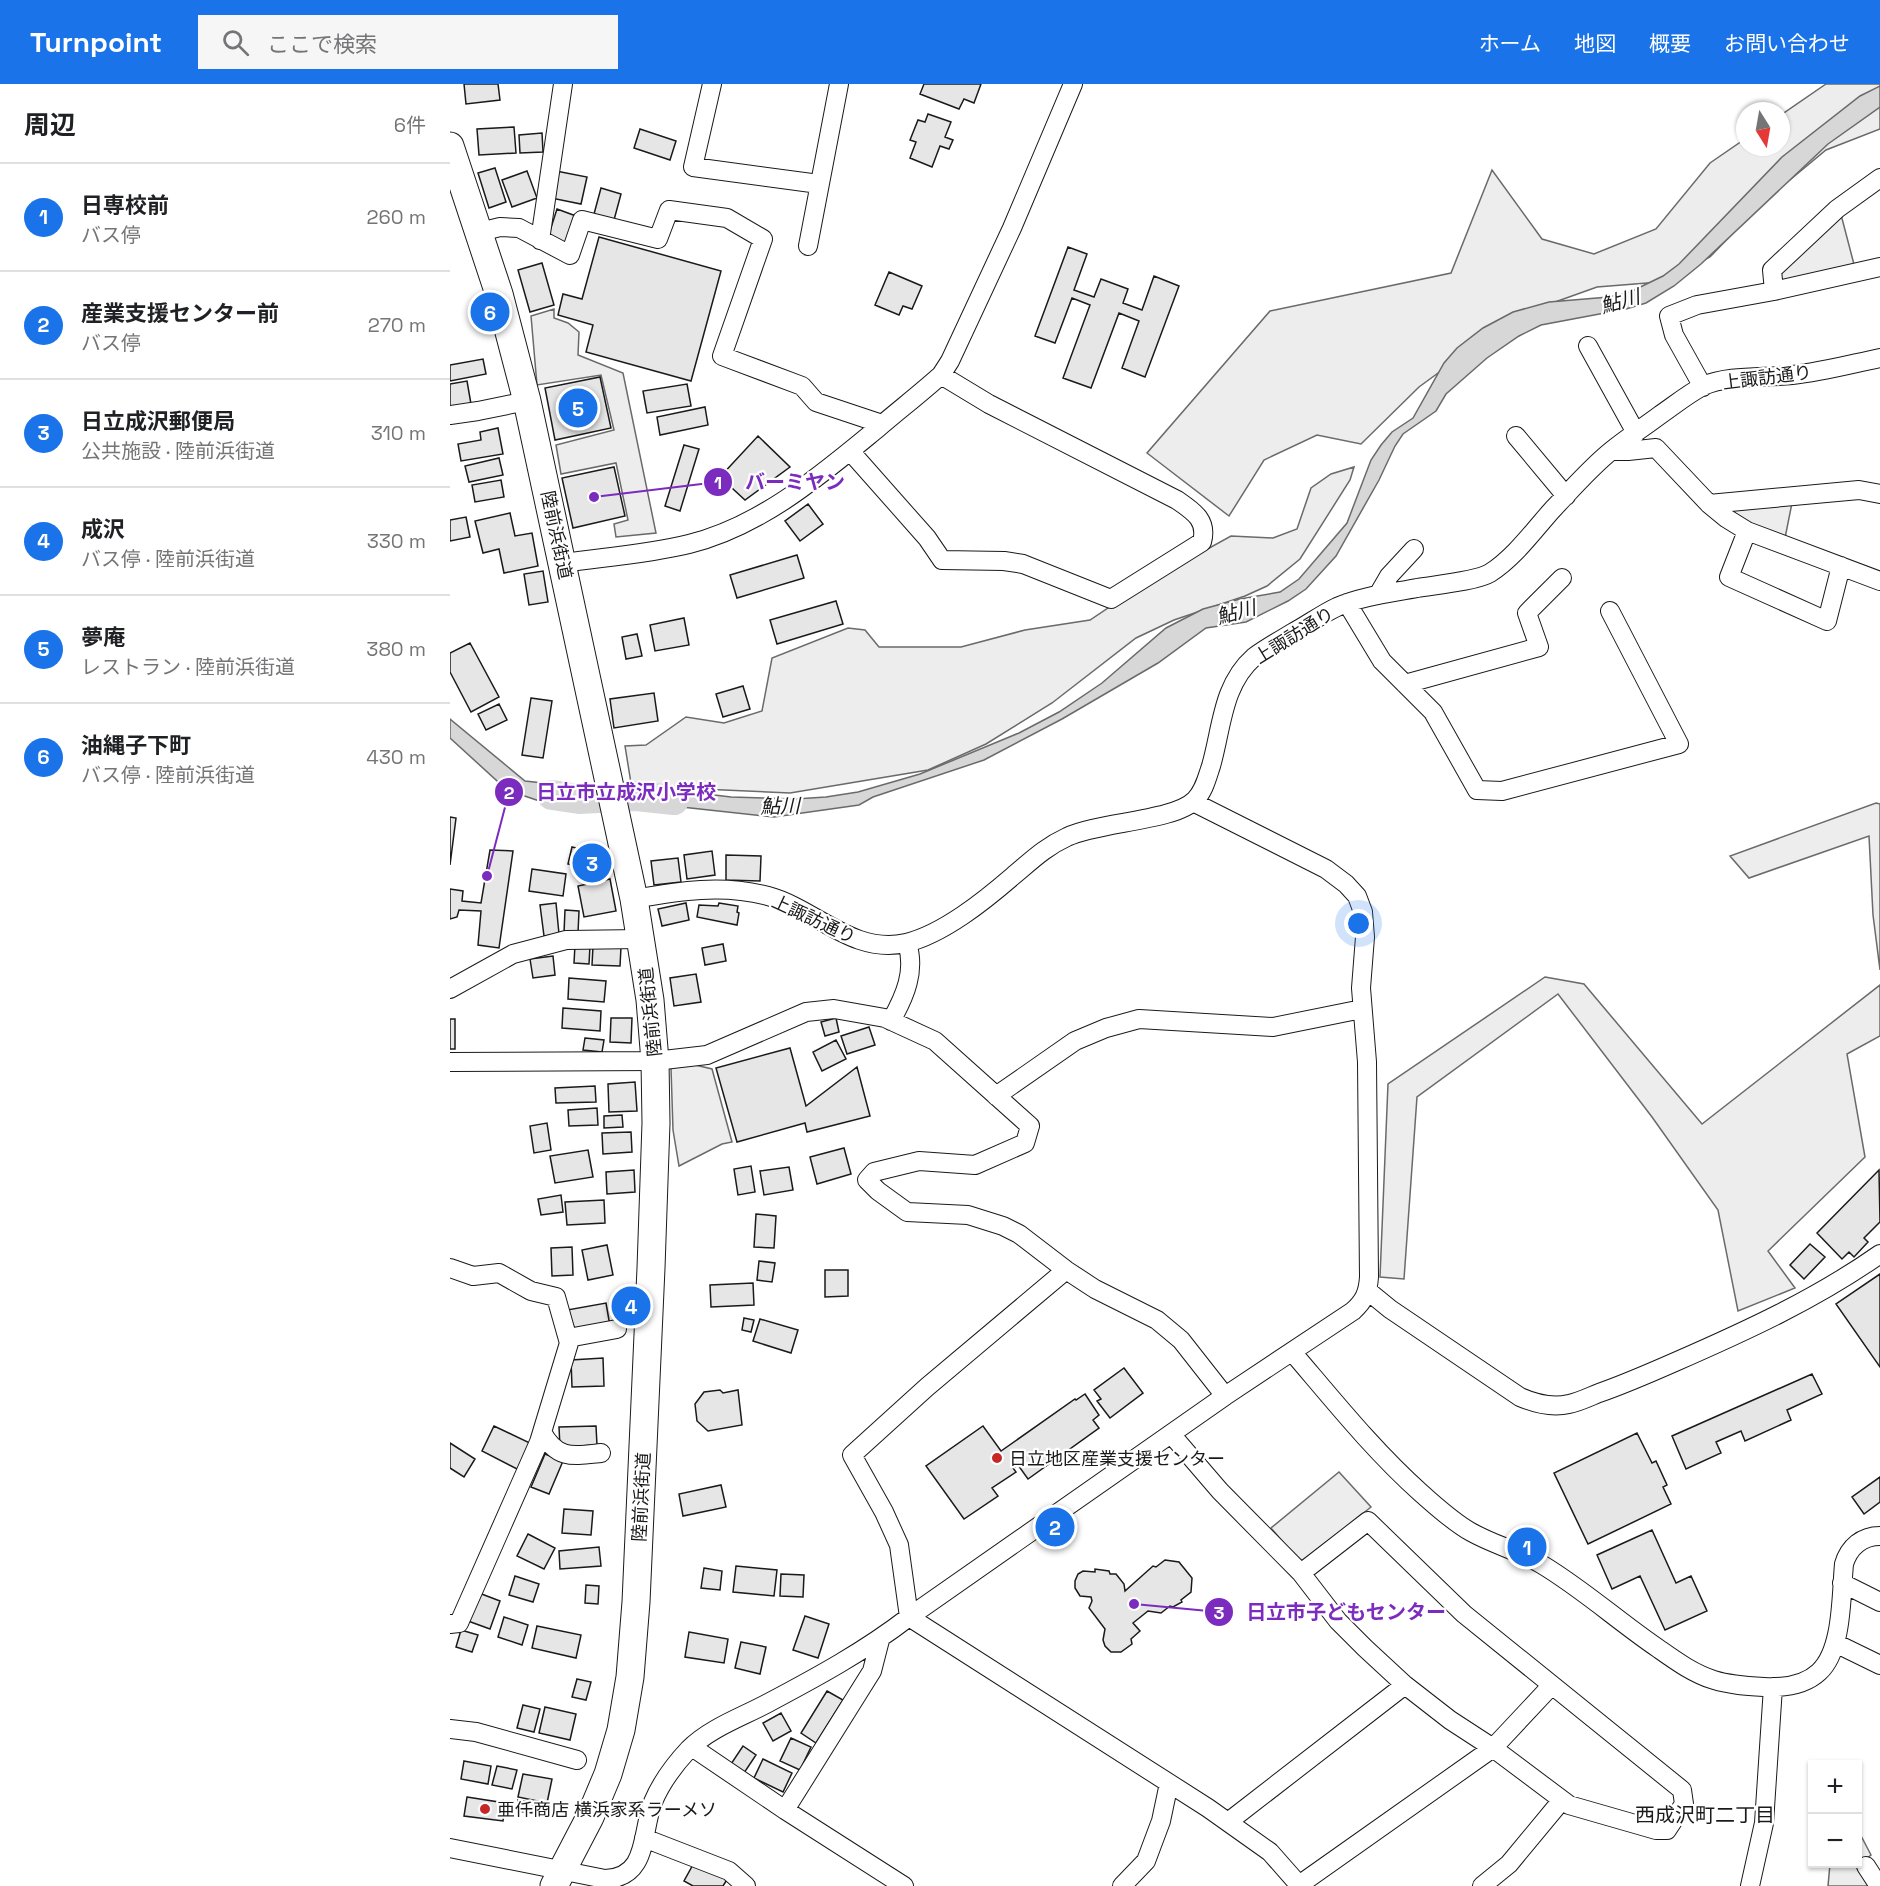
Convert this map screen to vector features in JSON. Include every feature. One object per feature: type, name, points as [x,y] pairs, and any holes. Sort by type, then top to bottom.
[{"type":"highway","name":"陸前浜街道","points":[[450,146],[499,294],[527,401],[622,833],[650,1000],[655,1061],[656,1123],[651,1268],[636,1602],[630,1677],[621,1730],[608,1774],[590,1817],[559,1878]]},
{"type":"street","points":[[540,240],[563,84]]},
{"type":"street","points":[[712,84],[693,166],[819,184]]},
{"type":"street","points":[[808,246],[839,84]]},
{"type":"street","points":[[563,562],[690,544],[731,530],[768,511],[850,451],[941,375],[950,361],[1012,228],[1073,84]]},
{"type":"street","points":[[1774,291],[1772,270],[1837,209],[1880,178]]},
{"type":"street","points":[[480,232],[500,227],[519,228],[570,255],[582,220],[658,239],[669,210],[727,218],[763,239],[722,356],[802,386],[816,402],[882,424]]},
{"type":"street","points":[[1703,387],[1674,334],[1669,316],[1697,305],[1774,291],[1880,267]]},
{"type":"street","points":[[1588,346],[1636,433]]},
{"type":"street","name":"上諏訪通り","points":[[634,899],[704,888],[728,889],[768,896],[795,906],[844,936],[868,943],[890,945],[907,943],[942,928],[1011,879],[1044,849],[1070,835],[1168,813],[1184,808],[1193,802],[1200,794],[1207,777],[1225,704],[1233,685],[1253,658],[1267,649],[1347,603],[1377,595],[1487,576],[1509,558],[1566,496],[1612,451],[1703,387],[1720,381],[1796,375],[1880,358]]},
{"type":"street","points":[[850,451],[927,538],[942,560],[1004,561],[1023,564],[1111,598],[1202,542],[1204,533],[1202,522],[1197,514],[1177,500],[989,405],[941,375]]},
{"type":"street","points":[[450,415],[527,401]]},
{"type":"street","points":[[1516,436],[1566,496]]},
{"type":"street","points":[[1612,451],[1656,448],[1709,504],[1747,531],[1880,581]]},
{"type":"street","points":[[1709,504],[1859,490],[1880,494]]},
{"type":"street","points":[[1747,531],[1729,577],[1827,621],[1841,566]]},
{"type":"street","points":[[1377,595],[1389,576],[1414,549]]},
{"type":"street","points":[[1406,684],[1539,647],[1527,613],[1562,578]]},
{"type":"street","points":[[1347,603],[1383,661],[1433,712],[1477,790],[1502,791],[1679,744],[1610,611]]},
{"type":"street","points":[[450,1848],[559,1878],[605,1879],[625,1876],[633,1869],[639,1857],[648,1817],[658,1791],[692,1747],[715,1731],[880,1640],[909,1617],[1225,1396],[1353,1311],[1362,1302],[1368,1284],[1367,1062],[1361,988],[1365,937],[1363,912],[1357,896],[1346,884],[1326,869],[1193,802]]},
{"type":"street","points":[[450,989],[513,954],[566,940],[641,939]]},
{"type":"street","points":[[891,1021],[904,998],[910,975],[911,956],[907,943]]},
{"type":"street","points":[[996,1096],[1075,1041],[1106,1028],[1139,1019],[1274,1028],[1362,1009]]},
{"type":"street","points":[[450,1062],[655,1061],[707,1054],[806,1012],[834,1010],[885,1018],[935,1041],[1030,1126],[1025,1143],[975,1165],[919,1161],[874,1172],[867,1180],[907,1212],[968,1215],[1003,1226],[1019,1234],[1066,1270],[1095,1288],[1157,1320],[1181,1340],[1225,1396]]},
{"type":"street","points":[[1368,1284],[1390,1309],[1521,1397],[1535,1404],[1553,1406],[1569,1404],[1633,1380],[1735,1335],[1792,1308],[1852,1274],[1880,1254]]},
{"type":"street","points":[[450,1268],[473,1275],[499,1273],[531,1291],[556,1297],[569,1343],[542,1432],[515,1498],[472,1589],[459,1623],[450,1624]]},
{"type":"street","points":[[1066,1270],[927,1387],[852,1455],[884,1512],[899,1545],[909,1617],[1228,1822],[1270,1852],[1299,1885],[1493,1748],[1552,1684]]},
{"type":"street","points":[[568,1338],[617,1329]]},
{"type":"street","points":[[1293,1353],[1371,1443],[1420,1492],[1454,1521],[1472,1533],[1541,1564],[1629,1629],[1686,1667],[1713,1680],[1742,1686],[1793,1686],[1819,1672],[1830,1658],[1835,1643],[1844,1564],[1848,1551],[1859,1542],[1873,1536],[1880,1536]]},
{"type":"street","points":[[542,1432],[554,1449],[564,1454],[575,1456],[601,1453]]},
{"type":"street","points":[[1171,1434],[1220,1491],[1301,1573],[1338,1621],[1405,1684],[1450,1720],[1493,1748],[1569,1805],[1656,1830],[1667,1830],[1684,1804],[1682,1790],[1464,1614],[1368,1521],[1301,1573]]},
{"type":"street","points":[[1842,1583],[1880,1602]]},
{"type":"street","points":[[784,1810],[872,1671],[880,1640]]},
{"type":"street","points":[[1835,1643],[1880,1665]]},
{"type":"street","points":[[1228,1822],[1405,1684]]},
{"type":"street","points":[[1750,1886],[1764,1823],[1773,1687]]},
{"type":"street","points":[[450,1730],[476,1732],[578,1760]]},
{"type":"street","points":[[692,1747],[784,1810],[904,1886]]},
{"type":"street","points":[[1122,1886],[1146,1861],[1161,1821],[1169,1783]]},
{"type":"street","points":[[1482,1886],[1509,1864],[1562,1800]]},
{"type":"street","points":[[644,1838],[729,1871],[746,1886]]},
{"type":"street","points":[[1866,1866],[1879,1886]]},
{"type":"shaded area","points":[[1826,84],[1880,84],[1880,129],[1826,150],[1761,204],[1710,257],[1660,282],[1597,287],[1516,316],[1419,387],[1361,444],[1317,435],[1264,460],[1229,516],[1147,453],[1270,311],[1451,273],[1492,170],[1542,239],[1594,254],[1656,229],[1710,163],[1736,145],[1736,156],[1790,156],[1790,109]]},
{"type":"shaded area","points":[[1839,207],[1856,272],[1774,291],[1772,270]]},
{"type":"shaded area","points":[[554,309],[554,318],[568,323],[579,332],[578,355],[623,373],[656,533],[616,537],[614,524],[628,520],[616,463],[561,474],[556,445],[614,430],[601,375],[537,385],[531,316]]},
{"type":"shaded area","points":[[1354,467],[1350,480],[1300,559],[1267,586],[1245,596],[1174,620],[1136,638],[1052,703],[986,744],[928,770],[790,793],[631,783],[625,746],[646,745],[686,717],[724,723],[762,711],[772,658],[848,628],[865,630],[879,647],[961,647],[1025,630],[1090,620],[1144,584],[1231,536],[1273,538],[1297,529],[1311,488],[1331,474]]},
{"type":"shaded area","points":[[1793,498],[1784,543],[1709,504]]},
{"type":"shaded area","points":[[1876,803],[1880,804],[1880,970],[1873,915],[1869,836],[1749,878],[1730,856]]},
{"type":"shaded area","points":[[1545,977],[1584,984],[1702,1124],[1880,985],[1880,1036],[1847,1054],[1865,1157],[1768,1251],[1795,1288],[1738,1311],[1718,1210],[1652,1117],[1558,994],[1417,1097],[1404,1279],[1380,1277],[1388,1084]]},
{"type":"shaded area","points":[[691,1064],[712,1069],[732,1142],[722,1144],[679,1166],[673,1130],[671,1068]]},
{"type":"shaded area","points":[[1339,1472],[1371,1507],[1301,1563],[1271,1528]]},
{"type":"shaded area","points":[[1862,1838],[1871,1855],[1862,1862]]},
{"type":"shaded area","points":[[1830,1868],[1862,1868],[1870,1886],[1828,1886]]},
{"type":"water","points":[[1880,86],[1880,107],[1828,144],[1701,264],[1674,286],[1646,303],[1626,309],[1541,325],[1519,336],[1487,358],[1446,394],[1436,411],[1403,434],[1336,556],[1306,589],[1288,601],[1246,622],[1206,628],[1158,663],[1062,719],[984,760],[873,797],[859,805],[774,817],[636,802],[632,785],[731,797],[795,799],[858,792],[920,774],[1019,733],[1059,712],[1102,683],[1166,628],[1203,609],[1280,592],[1299,579],[1347,523],[1371,460],[1392,432],[1413,418],[1444,363],[1457,348],[1483,328],[1513,312],[1549,302],[1609,297],[1630,292],[1663,276],[1679,264],[1782,157],[1790,156],[1790,151],[1860,96]]},
{"type":"water","points":[[450,719],[525,781],[589,788],[593,808],[563,809],[507,790],[450,738]]},
{"type":"building","points":[[464,84],[498,84],[500,100],[466,104]]},
{"type":"building","points":[[924,84],[981,84],[974,103],[964,99],[959,109],[920,94]]},
{"type":"building","points":[[928,114],[951,122],[945,137],[953,140],[949,149],[940,146],[932,167],[910,158],[916,142],[910,140],[918,120],[925,122]]},
{"type":"building","points":[[514,127],[516,153],[479,155],[477,129]]},
{"type":"building","points":[[640,129],[676,141],[670,160],[634,148]]},
{"type":"building","points":[[542,133],[543,152],[520,153],[519,135]]},
{"type":"building","points":[[495,168],[506,202],[489,208],[478,173]]},
{"type":"building","points":[[527,171],[537,198],[512,207],[502,180]]},
{"type":"building","points":[[556,171],[587,177],[581,204],[551,198]]},
{"type":"building","points":[[601,188],[621,194],[614,220],[594,214]]},
{"type":"building","points":[[557,209],[576,216],[566,243],[548,237]]},
{"type":"building","points":[[599,237],[721,271],[691,381],[586,352],[593,325],[558,315],[563,294],[582,299]]},
{"type":"building","points":[[1068,247],[1087,254],[1074,290],[1094,297],[1101,279],[1128,289],[1123,303],[1142,310],[1154,276],[1179,286],[1145,377],[1122,368],[1139,321],[1119,313],[1091,388],[1063,378],[1090,305],[1072,298],[1055,343],[1035,336]]},
{"type":"building","points":[[542,263],[554,305],[530,312],[518,270]]},
{"type":"building","points":[[889,272],[922,286],[912,309],[903,306],[899,315],[875,305]]},
{"type":"building","points":[[483,359],[486,374],[450,381],[450,365]]},
{"type":"building","points":[[600,377],[611,428],[555,440],[545,388]]},
{"type":"building","points":[[467,381],[471,404],[450,408],[450,384]]},
{"type":"building","points":[[687,384],[691,406],[647,413],[643,391]]},
{"type":"building","points":[[705,407],[708,425],[660,435],[657,417]]},
{"type":"building","points":[[498,428],[503,454],[461,461],[458,444],[481,440],[480,432]]},
{"type":"building","points":[[758,436],[790,467],[745,500],[720,477]]},
{"type":"building","points":[[684,445],[699,449],[680,511],[665,506]]},
{"type":"building","points":[[499,458],[503,475],[469,482],[465,466]]},
{"type":"building","points":[[614,467],[625,516],[573,528],[562,478]]},
{"type":"building","points":[[501,480],[504,497],[475,502],[472,485]]},
{"type":"building","points":[[808,504],[823,524],[800,541],[785,521]]},
{"type":"building","points":[[510,513],[515,536],[532,533],[538,566],[504,573],[499,549],[483,553],[475,521]]},
{"type":"building","points":[[466,517],[470,537],[450,541],[450,520]]},
{"type":"building","points":[[797,555],[804,578],[737,598],[730,575]]},
{"type":"building","points":[[543,571],[548,602],[529,605],[524,574]]},
{"type":"building","points":[[836,601],[843,624],[777,644],[770,620]]},
{"type":"building","points":[[684,618],[689,645],[655,651],[650,625]]},
{"type":"building","points":[[637,634],[642,656],[626,659],[622,637]]},
{"type":"building","points":[[470,643],[499,697],[471,712],[450,672],[450,653]]},
{"type":"building","points":[[743,686],[750,709],[723,717],[716,694]]},
{"type":"building","points":[[654,693],[658,721],[614,728],[610,699]]},
{"type":"building","points":[[531,698],[552,701],[543,758],[522,755]]},
{"type":"building","points":[[499,704],[507,720],[486,730],[478,714]]},
{"type":"building","points":[[450,817],[456,818],[450,865]]},
{"type":"building","points":[[572,847],[607,855],[603,873],[568,864]]},
{"type":"building","points":[[490,850],[513,851],[499,948],[478,945],[481,911],[459,910],[457,917],[450,919],[450,889],[463,891],[462,901],[481,903]]},
{"type":"building","points":[[712,851],[715,875],[687,879],[684,855]]},
{"type":"building","points":[[726,855],[761,856],[760,881],[726,880]]},
{"type":"building","points":[[678,858],[681,882],[654,885],[651,861]]},
{"type":"building","points":[[532,869],[566,874],[563,896],[529,891]]},
{"type":"building","points":[[610,879],[616,911],[584,917],[578,886]]},
{"type":"building","points":[[556,903],[559,934],[544,936],[540,905]]},
{"type":"building","points":[[686,903],[689,920],[662,926],[658,909]]},
{"type":"building","points":[[719,903],[738,906],[737,925],[697,917],[699,905],[718,906]]},
{"type":"building","points":[[565,910],[579,911],[578,933],[564,933]]},
{"type":"building","points":[[723,944],[726,961],[705,965],[702,948]]},
{"type":"building","points":[[575,945],[590,946],[589,964],[574,963]]},
{"type":"building","points":[[593,946],[621,947],[620,966],[592,965]]},
{"type":"building","points":[[553,956],[555,975],[533,978],[530,959]]},
{"type":"building","points":[[696,974],[701,1002],[674,1006],[670,978]]},
{"type":"building","points":[[569,978],[606,981],[604,1002],[568,999]]},
{"type":"building","points":[[563,1008],[601,1011],[600,1031],[562,1028]]},
{"type":"building","points":[[611,1018],[632,1018],[631,1043],[610,1042]]},
{"type":"building","points":[[836,1018],[839,1032],[825,1036],[821,1022]]},
{"type":"building","points":[[450,1019],[455,1019],[455,1049],[450,1049]]},
{"type":"building","points":[[869,1027],[875,1045],[847,1054],[841,1036]]},
{"type":"building","points":[[585,1038],[604,1040],[602,1052],[583,1050]]},
{"type":"building","points":[[836,1040],[846,1059],[822,1071],[813,1052]]},
{"type":"building","points":[[790,1048],[806,1106],[857,1067],[870,1116],[807,1132],[805,1123],[737,1142],[716,1068]]},
{"type":"building","points":[[635,1082],[637,1111],[609,1112],[608,1084]]},
{"type":"building","points":[[595,1086],[596,1102],[556,1103],[555,1088]]},
{"type":"building","points":[[597,1108],[598,1125],[569,1126],[568,1110]]},
{"type":"building","points":[[622,1115],[623,1127],[604,1128],[604,1116]]},
{"type":"building","points":[[547,1123],[551,1150],[534,1153],[530,1126]]},
{"type":"building","points":[[631,1132],[632,1152],[603,1154],[602,1133]]},
{"type":"building","points":[[844,1148],[851,1174],[817,1184],[810,1157]]},
{"type":"building","points":[[588,1150],[593,1177],[555,1183],[550,1156]]},
{"type":"building","points":[[751,1166],[755,1192],[738,1195],[734,1169]]},
{"type":"building","points":[[789,1167],[793,1190],[764,1195],[760,1171]]},
{"type":"building","points":[[634,1170],[635,1192],[607,1194],[606,1172]]},
{"type":"building","points":[[1879,1170],[1880,1222],[1864,1238],[1868,1242],[1854,1257],[1849,1252],[1842,1259],[1817,1233]]},
{"type":"building","points":[[561,1195],[563,1212],[541,1215],[538,1199]]},
{"type":"building","points":[[604,1200],[605,1223],[567,1225],[565,1202]]},
{"type":"building","points":[[756,1214],[776,1216],[774,1248],[754,1247]]},
{"type":"building","points":[[1810,1244],[1825,1257],[1804,1279],[1790,1265]]},
{"type":"building","points":[[607,1245],[613,1275],[588,1280],[582,1250]]},
{"type":"building","points":[[572,1247],[573,1275],[552,1276],[551,1248]]},
{"type":"building","points":[[759,1261],[775,1263],[772,1282],[757,1280]]},
{"type":"building","points":[[825,1270],[848,1270],[848,1296],[825,1297]]},
{"type":"building","points":[[1880,1274],[1880,1367],[1836,1304]]},
{"type":"building","points":[[753,1283],[754,1305],[711,1307],[710,1285]]},
{"type":"building","points":[[606,1303],[610,1326],[572,1333],[567,1310]]},
{"type":"building","points":[[744,1318],[754,1320],[751,1332],[742,1330]]},
{"type":"building","points":[[760,1319],[798,1330],[791,1353],[753,1341]]},
{"type":"building","points":[[603,1358],[604,1386],[572,1387],[571,1360]]},
{"type":"building","points":[[1124,1368],[1143,1393],[1110,1418],[1097,1401],[1101,1399],[1094,1390]]},
{"type":"building","points":[[1812,1374],[1822,1394],[1787,1410],[1791,1420],[1745,1441],[1741,1431],[1716,1442],[1721,1453],[1686,1469],[1672,1436]]},
{"type":"building","points":[[720,1390],[723,1393],[738,1390],[742,1425],[708,1431],[697,1421],[695,1404],[704,1392]]},
{"type":"building","name":"日立地区産業支援センター","points":[[1085,1394],[1099,1415],[1093,1420],[1099,1428],[1028,1479],[1018,1465],[1013,1468],[1016,1472],[992,1488],[998,1496],[964,1519],[926,1466],[983,1426],[1001,1451]]},
{"type":"building","points":[[494,1426],[532,1444],[519,1470],[482,1451]]},
{"type":"building","points":[[596,1426],[597,1445],[560,1447],[559,1427]]},
{"type":"building","points":[[1637,1433],[1652,1463],[1656,1461],[1667,1485],[1663,1487],[1671,1504],[1588,1544],[1554,1473]]},
{"type":"building","points":[[450,1443],[475,1459],[464,1477],[450,1468]]},
{"type":"building","points":[[545,1454],[563,1461],[549,1494],[531,1487]]},
{"type":"building","points":[[1880,1477],[1880,1502],[1864,1514],[1852,1497]]},
{"type":"building","points":[[721,1485],[726,1507],[683,1516],[679,1494]]},
{"type":"building","points":[[564,1509],[593,1511],[591,1535],[562,1533]]},
{"type":"building","points":[[1652,1530],[1676,1583],[1691,1576],[1707,1611],[1665,1630],[1640,1576],[1612,1589],[1597,1555]]},
{"type":"building","points":[[528,1534],[555,1548],[544,1569],[517,1556]]},
{"type":"building","points":[[599,1547],[601,1566],[560,1569],[559,1551]]},
{"type":"building","points":[[1165,1560],[1179,1562],[1192,1578],[1191,1592],[1181,1600],[1182,1602],[1173,1607],[1170,1606],[1161,1613],[1148,1611],[1133,1623],[1140,1631],[1131,1639],[1132,1644],[1121,1652],[1111,1652],[1103,1640],[1105,1629],[1089,1608],[1091,1597],[1080,1596],[1075,1588],[1078,1574],[1083,1571],[1095,1572],[1095,1569],[1109,1571],[1110,1574],[1116,1574],[1124,1584],[1125,1591],[1153,1566],[1156,1567]]},
{"type":"building","points":[[736,1566],[777,1570],[774,1596],[733,1592]]},
{"type":"building","points":[[704,1568],[722,1571],[720,1590],[701,1588]]},
{"type":"building","points":[[781,1574],[804,1575],[803,1597],[780,1596]]},
{"type":"building","points":[[515,1576],[539,1584],[533,1602],[509,1595]]},
{"type":"building","points":[[586,1585],[599,1586],[598,1604],[585,1603]]},
{"type":"building","points":[[479,1593],[500,1601],[490,1629],[468,1621]]},
{"type":"building","points":[[805,1616],[829,1624],[818,1658],[793,1650]]},
{"type":"building","points":[[504,1617],[528,1625],[522,1645],[498,1637]]},
{"type":"building","points":[[537,1626],[581,1635],[576,1658],[532,1648]]},
{"type":"building","points":[[461,1630],[478,1635],[472,1652],[456,1647]]},
{"type":"building","points":[[689,1632],[728,1639],[724,1663],[685,1657]]},
{"type":"building","points":[[741,1642],[766,1647],[760,1674],[735,1668]]},
{"type":"building","points":[[577,1679],[591,1682],[586,1700],[572,1697]]},
{"type":"building","points":[[827,1691],[843,1700],[816,1743],[801,1733]]},
{"type":"building","points":[[523,1705],[540,1709],[534,1732],[517,1728]]},
{"type":"building","points":[[545,1707],[576,1714],[570,1740],[539,1733]]},
{"type":"building","points":[[781,1713],[791,1731],[773,1741],[763,1723]]},
{"type":"building","points":[[791,1738],[811,1747],[800,1770],[780,1761]]},
{"type":"building","points":[[743,1746],[756,1755],[744,1773],[731,1764]]},
{"type":"building","points":[[763,1759],[792,1773],[783,1792],[754,1778]]},
{"type":"building","points":[[464,1761],[491,1766],[488,1784],[461,1779]]},
{"type":"building","points":[[497,1766],[517,1770],[512,1789],[492,1785]]},
{"type":"building","points":[[523,1774],[552,1779],[547,1803],[518,1797]]},
{"type":"building","name":"亜仟商店 横浜家系ラーメソ","points":[[467,1797],[505,1803],[503,1821],[464,1816]]},
{"type":"building","points":[[518,1800],[534,1803],[532,1813],[517,1811]]},
{"type":"building","points":[[695,1861],[728,1878],[723,1886],[693,1886],[684,1881]]},
{"type":"waterway","name":"鮎川","points":[[552,795],[579,799],[636,796],[674,800]]},
{"type":"place","name":"油縄子下町","points":[[490,312]]},
{"type":"place","name":"夢庵","points":[[578,408]]},
{"type":"place","name":"バーミヤン","points":[[594,497]]},
{"type":"place","name":"日立成沢郵便局","points":[[592,863]]},
{"type":"place","name":"日立市立成沢小学校","points":[[487,876]]},
{"type":"place","name":"成沢","points":[[631,1306]]},
{"type":"place","name":"日立地区産業支援センター","points":[[997,1458]]},
{"type":"place","name":"産業支援センター前","points":[[1055,1527]]},
{"type":"place","name":"日専校前","points":[[1527,1547]]},
{"type":"place","name":"日立市子どもセンター","points":[[1134,1604]]},
{"type":"place","name":"亜仟商店 横浜家系ラーメソ","points":[[485,1809]]},
{"type":"district","name":"西成沢町二丁目","points":[[1705,1815]]}]
